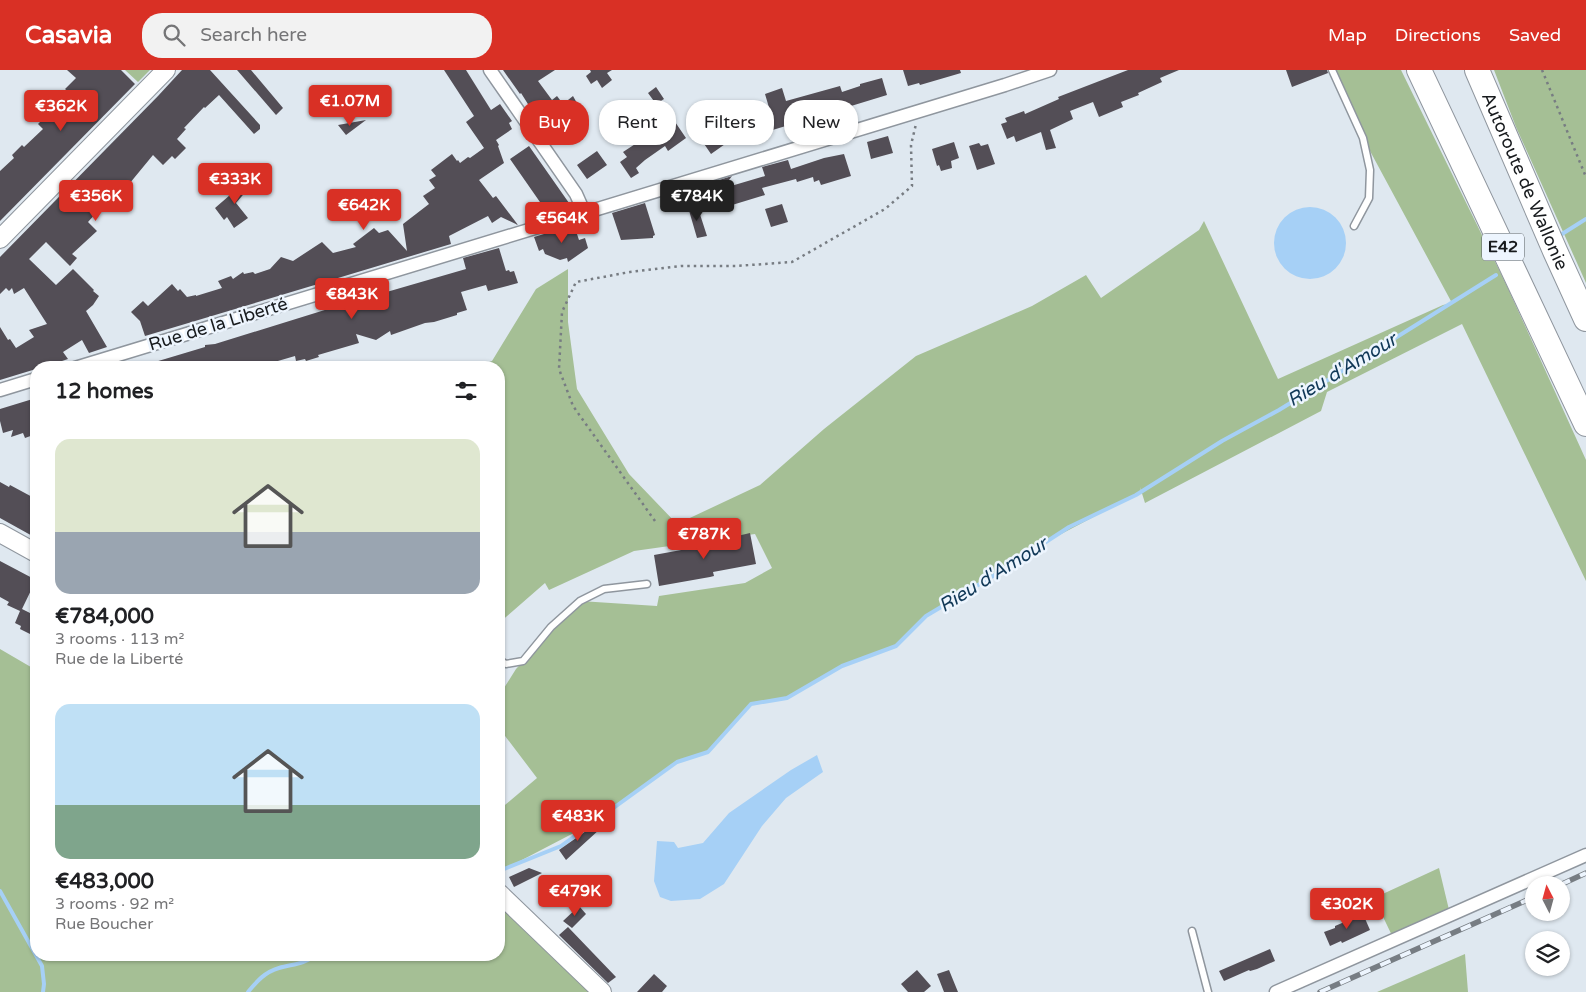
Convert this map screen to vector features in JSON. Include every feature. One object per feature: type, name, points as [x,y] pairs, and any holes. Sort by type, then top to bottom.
[{"type":"highway","name":"E42","points":[[1419,70],[1586,424]]},
{"type":"highway","name":"Autoroute de Wallonie","points":[[1477,70],[1551,243],[1586,319]]},
{"type":"main road","points":[[0,239],[166,70]]},
{"type":"main road","points":[[0,533],[30,550]]},
{"type":"main road","points":[[505,898],[602,992]]},
{"type":"street","points":[[490,70],[576,194],[584,212]]},
{"type":"street","name":"Rue de la Liberté","points":[[98,361],[1050,70]]},
{"type":"street","points":[[0,390],[30,381]]},
{"type":"street","points":[[1276,992],[1586,855]]},
{"type":"lane","points":[[1332,70],[1363,138],[1370,170],[1369,198],[1354,226]]},
{"type":"lane","points":[[505,663],[523,661],[551,627],[580,601],[604,589],[647,584]]},
{"type":"lane","points":[[1192,931],[1208,992]]},
{"type":"path","points":[[1542,70],[1586,177]]},
{"type":"path","points":[[655,521],[573,406],[560,369],[562,312],[576,282],[630,272],[681,266],[736,266],[792,262],[885,209],[912,186],[911,145],[916,122],[914,113]]},
{"type":"green space","points":[[125,70],[150,70],[138,82]]},
{"type":"green space","points":[[1335,70],[1401,70],[1506,284],[1586,460],[1586,581],[1462,324],[1327,392],[1321,411],[1145,503],[1140,487],[1141,492],[1046,542],[926,616],[896,646],[838,669],[787,698],[751,704],[708,752],[677,762],[591,824],[505,869],[505,805],[537,778],[505,736],[505,686],[516,669],[580,601],[657,606],[659,596],[745,583],[772,568],[755,534],[634,551],[549,590],[545,583],[505,618],[505,361],[492,361],[536,289],[568,269],[568,322],[577,389],[629,474],[677,524],[760,485],[824,429],[916,356],[1032,306],[1086,275],[1101,298],[1199,230],[1204,221],[1278,379],[1443,305],[1452,303],[1363,138]]},
{"type":"green space","points":[[1494,70],[1586,70],[1586,283],[1516,127]]},
{"type":"green space","points":[[0,649],[30,666],[30,961],[505,961],[505,907],[589,992],[0,992]]},
{"type":"green space","points":[[1439,868],[1450,914],[1397,946],[1374,898]]},
{"type":"green space","points":[[1465,954],[1468,992],[1377,992]]},
{"type":"water","points":[[1310,207],[1330,213],[1340,223],[1346,243],[1340,263],[1330,273],[1310,279],[1290,273],[1280,263],[1274,243],[1280,223],[1290,213]]},
{"type":"water","points":[[817,755],[823,772],[786,798],[762,826],[724,884],[700,899],[671,901],[660,897],[654,881],[657,841],[674,842],[678,848],[703,843],[729,813],[791,770]]},
{"type":"building","points":[[67,70],[121,70],[135,84],[0,221],[0,171],[14,158],[12,155],[22,145],[24,147],[43,129],[38,124],[52,109],[56,112],[72,95],[65,89],[76,78]]},
{"type":"building","points":[[182,70],[210,70],[260,125],[260,129],[254,134],[219,95],[204,107],[184,128],[186,129],[177,139],[186,148],[175,159],[172,156],[163,165],[153,155],[125,189],[109,205],[106,202],[88,222],[97,231],[72,254],[77,258],[70,266],[46,242],[29,259],[56,285],[73,269],[94,290],[99,296],[86,311],[107,347],[89,353],[82,340],[63,352],[68,359],[62,361],[30,361],[30,371],[0,380],[0,327],[8,340],[10,339],[16,348],[34,337],[29,330],[47,324],[24,288],[14,294],[12,288],[9,291],[6,288],[0,294],[0,257]]},
{"type":"building","points":[[237,70],[251,70],[283,108],[276,115]]},
{"type":"building","points":[[444,70],[466,70],[491,110],[500,104],[512,121],[509,123],[512,129],[496,140],[504,163],[479,180],[493,198],[496,196],[518,225],[501,217],[492,223],[488,216],[449,236],[451,244],[145,336],[140,321],[131,312],[143,301],[148,306],[172,284],[187,297],[196,296],[222,288],[218,281],[231,276],[233,279],[243,272],[244,274],[253,272],[255,274],[270,269],[281,257],[293,261],[322,242],[333,253],[356,247],[353,244],[374,228],[379,233],[388,230],[407,251],[403,224],[429,204],[423,196],[435,188],[429,180],[436,176],[431,170],[452,154],[460,163],[484,148],[466,122],[474,116]]},
{"type":"building","points":[[503,70],[555,70],[538,81],[552,100],[525,100]]},
{"type":"building","points":[[590,70],[612,70],[607,73],[612,80],[602,88],[597,80],[591,84],[586,76],[591,72]]},
{"type":"building","points":[[903,70],[960,70],[961,73],[920,85],[919,83],[908,86]]},
{"type":"building","points":[[1128,70],[1179,70],[1160,78],[1162,82],[1138,93],[1139,95],[1121,102],[1123,107],[1099,117],[1093,102],[1070,111],[1073,119],[1050,130],[1056,148],[1046,150],[1041,132],[1016,142],[1014,136],[1007,139],[1001,124],[1007,122],[1005,118],[1024,111],[1025,114],[1059,99],[1058,97]]},
{"type":"building","points":[[1286,70],[1327,70],[1328,73],[1292,87]]},
{"type":"building","points":[[882,78],[887,95],[858,104],[858,100],[790,100],[840,86],[842,92],[860,86],[860,84]]},
{"type":"building","points":[[656,87],[664,99],[653,100],[648,93]]},
{"type":"building","points":[[782,88],[786,100],[784,100],[784,127],[774,130],[774,100],[767,100],[765,94]]},
{"type":"building","points":[[557,96],[560,100],[552,100]]},
{"type":"building","points":[[366,120],[346,135],[338,125]]},
{"type":"building","points":[[676,123],[686,138],[668,151],[665,146],[645,160],[636,168],[639,173],[631,178],[620,162],[627,157],[623,152],[634,145],[676,145]]},
{"type":"building","points":[[888,136],[893,153],[871,159],[867,142]]},
{"type":"building","points":[[954,142],[959,158],[951,161],[952,168],[941,171],[939,165],[937,166],[932,149]]},
{"type":"building","points":[[979,143],[981,146],[988,144],[995,164],[977,170],[969,146]]},
{"type":"building","points":[[705,145],[724,145],[711,154]]},
{"type":"building","points":[[529,146],[569,203],[549,215],[510,159]]},
{"type":"building","points":[[597,151],[607,165],[587,179],[577,165]]},
{"type":"building","points":[[844,154],[851,176],[821,185],[819,180],[814,182],[813,177],[797,182],[796,179],[762,188],[765,195],[719,209],[715,193],[697,199],[693,188],[732,176],[729,180],[731,186],[765,176],[762,167],[788,160],[791,169],[824,158]]},
{"type":"building","points":[[248,176],[254,182],[236,203],[248,218],[234,228],[227,217],[224,220],[215,208]]},
{"type":"building","points":[[645,203],[655,235],[653,238],[621,240],[612,213]]},
{"type":"building","points":[[782,204],[788,222],[771,227],[765,209]]},
{"type":"building","points":[[697,205],[707,236],[697,238],[688,207]]},
{"type":"building","points":[[574,225],[579,240],[585,238],[588,248],[568,262],[567,258],[560,260],[545,254],[543,249],[539,251],[534,237]]},
{"type":"building","points":[[499,248],[506,271],[514,271],[518,283],[488,291],[486,285],[461,292],[467,310],[457,313],[457,315],[425,323],[391,335],[390,331],[376,340],[356,334],[359,343],[318,355],[319,357],[306,361],[305,359],[296,361],[295,356],[278,361],[158,361],[205,347],[205,345],[215,344],[466,269],[463,258]]},
{"type":"building","points":[[30,400],[30,436],[25,438],[23,433],[11,437],[13,430],[3,433],[0,409]]},
{"type":"building","points":[[0,482],[30,496],[30,535],[0,518]]},
{"type":"building","points":[[750,533],[756,564],[713,572],[714,576],[710,577],[659,586],[654,555],[703,546]]},
{"type":"building","points":[[0,561],[30,577],[30,592],[22,609],[30,613],[30,634],[20,629],[21,626],[15,623],[20,611],[7,605],[9,602],[0,597]]},
{"type":"building","points":[[596,824],[600,829],[566,860],[559,850]]},
{"type":"building","points":[[529,868],[542,873],[514,887],[509,877]]},
{"type":"building","points":[[579,906],[586,914],[572,928],[563,921]]},
{"type":"building","points":[[1363,914],[1370,930],[1342,943],[1341,941],[1330,946],[1324,932]]},
{"type":"building","points":[[568,927],[616,977],[608,983],[559,935]]},
{"type":"building","points":[[1270,949],[1275,961],[1224,981],[1219,971]]},
{"type":"building","points":[[917,970],[931,986],[924,992],[908,992],[901,984]]},
{"type":"building","points":[[949,970],[958,992],[944,992],[937,974]]},
{"type":"building","points":[[654,974],[667,986],[662,992],[637,992]]},
{"type":"waterway","name":"Rieu d'Amour","points":[[1562,234],[1586,219]]},
{"type":"waterway","name":"Rieu d'Amour","points":[[505,869],[561,846],[677,762],[708,752],[751,704],[787,698],[842,666],[896,646],[926,616],[998,573],[1069,527],[1136,495],[1222,441],[1279,410],[1496,275]]},
{"type":"waterway","points":[[0,891],[30,945]]},
{"type":"waterway","points":[[39,961],[42,966],[43,992]]},
{"type":"waterway","name":"Rieu d'Amour","points":[[248,992],[265,974],[304,961]]},
{"type":"railway","points":[[1570,880],[1586,873]]},
{"type":"railway","points":[[1320,992],[1525,901]]}]
